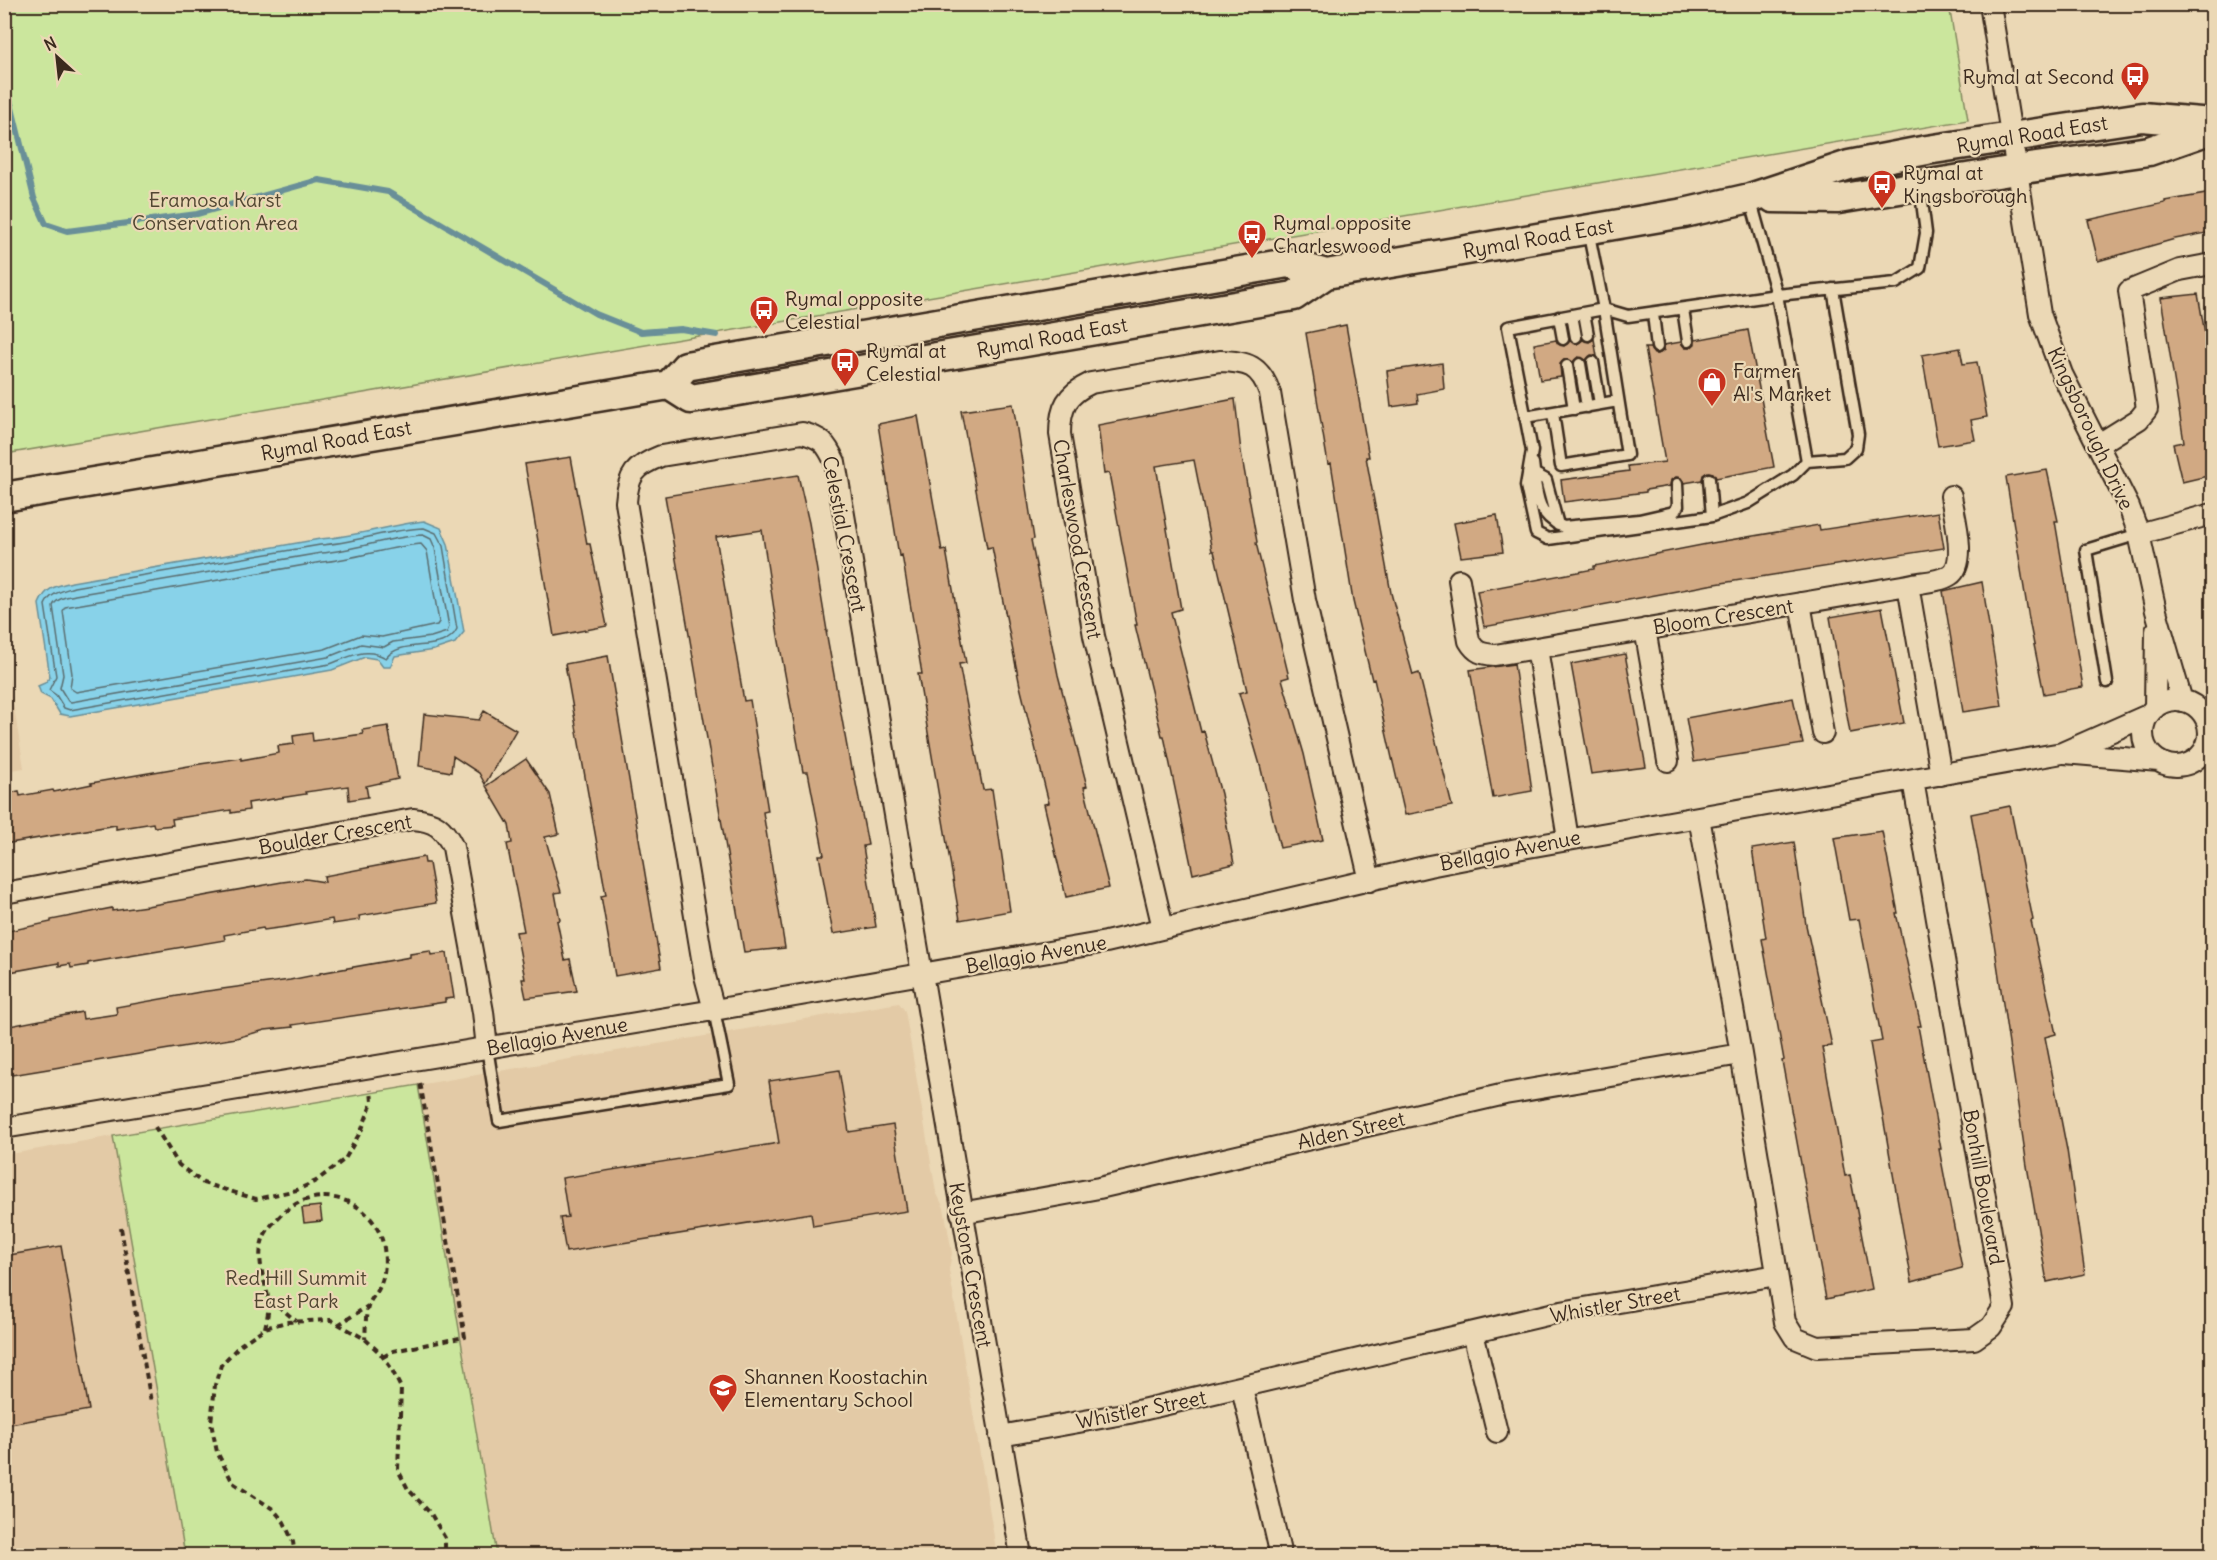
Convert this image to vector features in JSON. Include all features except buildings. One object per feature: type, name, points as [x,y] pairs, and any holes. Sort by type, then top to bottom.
[{"type":"main road","name":"Rymal Road East","points":[[4,497],[669,385],[686,366],[1288,262],[1326,274],[1684,213],[1750,198],[1849,165],[2142,117],[2212,123]]},
{"type":"main road","name":"Rymal Road East","points":[[1750,198],[1838,199],[2149,151],[2212,129]]},
{"type":"street","name":"Kingsborough Drive","points":[[1990,4],[2040,314],[2062,374],[2123,492],[2139,534],[2156,611],[2182,701]]},
{"type":"street","points":[[2099,444],[2139,419],[2147,409],[2129,291],[2180,270],[2212,264]]},
{"type":"street","name":"Charleswood Crescent","points":[[1163,928],[1094,636],[1060,434],[1060,417],[1065,403],[1078,389],[1091,383],[1220,361],[1240,362],[1253,367],[1264,376],[1270,393],[1305,600],[1370,880]]},
{"type":"street","name":"Celestial Crescent","points":[[714,1010],[705,976],[626,502],[627,484],[636,469],[647,461],[661,456],[802,433],[817,436],[828,446],[835,462],[922,974]]},
{"type":"street","name":"Bloom Crescent","points":[[1459,580],[1469,642],[1482,654],[1495,655],[1908,585],[1951,574],[1958,567],[1960,557],[1951,496]]},
{"type":"street","points":[[2139,534],[2212,514]]},
{"type":"street","points":[[1908,585],[1941,776]]},
{"type":"street","points":[[1800,603],[1822,733]]},
{"type":"street","name":"Kingsborough Drive","points":[[2152,711],[2156,611]]},
{"type":"street","points":[[1645,629],[1668,761]]},
{"type":"street","points":[[1537,648],[1568,839]]},
{"type":"street","points":[[2173,700],[2182,701],[2200,711],[2206,719],[2209,729],[2208,740],[2198,758],[2178,766],[2168,765],[2158,761],[2151,754],[2145,745],[2143,735],[2152,711],[2173,700]]},
{"type":"street","name":"Bellagio Avenue","points":[[4,1128],[714,1010],[1106,942],[1429,866],[1568,839],[1941,776],[2062,753],[2152,711]]},
{"type":"street","name":"Bellagio Avenue","points":[[2062,753],[2158,761]]},
{"type":"street","name":"Bonhill Boulevard","points":[[1777,1275],[1785,1322],[1795,1338],[1817,1347],[1974,1339],[1991,1327],[2004,1307],[1913,780]]},
{"type":"street","points":[[1699,817],[1777,1275]]},
{"type":"street","name":"Boulder Crescent","points":[[4,894],[413,819],[430,821],[446,834],[453,847],[483,1012],[487,1048]]},
{"type":"street","name":"Keystone Crescent","points":[[922,974],[1021,1556]]},
{"type":"street","name":"Alden Street","points":[[962,1213],[1099,1188],[1505,1094],[1741,1054]]},
{"type":"street","name":"Whistler Street","points":[[1000,1436],[1129,1413],[1242,1388],[1555,1313],[1777,1275]]},
{"type":"street","points":[[1473,1333],[1497,1432]]},
{"type":"street","points":[[1242,1388],[1281,1556]]},
{"type":"lane","points":[[1677,484],[1678,506],[1674,512],[1639,520],[1563,528],[1542,512],[1508,327],[1604,309],[1628,316],[1653,314],[1777,295],[1896,283],[1920,268],[1926,233],[1920,185]]},
{"type":"lane","points":[[1750,198],[1777,295],[1807,461]]},
{"type":"lane","points":[[1553,413],[1561,466],[1627,455],[1604,309],[1588,229]]},
{"type":"lane","points":[[1532,451],[1526,486],[1536,533],[1548,539],[1712,516],[1748,503],[1793,475],[1807,461],[1845,458],[1856,448],[1858,434],[1833,289]]},
{"type":"lane","points":[[1683,309],[1688,341]]},
{"type":"lane","points":[[1584,313],[1588,335]]},
{"type":"lane","points":[[1653,314],[1657,346]]},
{"type":"lane","points":[[1572,315],[1576,337]]},
{"type":"lane","points":[[1559,317],[1563,339]]},
{"type":"lane","points":[[1593,362],[1600,404]]},
{"type":"lane","points":[[1580,364],[1587,407]]},
{"type":"lane","points":[[1567,366],[1574,409]]},
{"type":"lane","points":[[1525,417],[1618,401]]},
{"type":"lane","points":[[1709,479],[1712,516]]},
{"type":"lane","points":[[2107,682],[2086,550],[2139,534]]},
{"type":"lane","points":[[487,1048],[499,1121],[729,1084],[714,1010]]},
{"type":"path","points":[[383,1357],[393,1351],[465,1337],[420,1082]]},
{"type":"path","points":[[155,1126],[179,1165],[203,1183],[256,1199],[297,1190],[316,1181],[345,1159],[362,1130],[372,1102],[371,1090]]},
{"type":"path","points":[[297,1190],[300,1201]]},
{"type":"path","points":[[266,1329],[269,1299],[260,1263],[263,1239],[271,1225],[300,1201],[328,1196],[351,1203],[366,1214],[376,1226],[383,1246],[386,1269],[379,1288],[368,1306],[364,1339]]},
{"type":"path","points":[[121,1228],[151,1402]]},
{"type":"path","points":[[269,1299],[297,1322]]},
{"type":"path","points":[[338,1324],[368,1306]]},
{"type":"path","points":[[295,1556],[293,1542],[284,1522],[273,1509],[233,1483],[217,1452],[211,1423],[216,1385],[221,1365],[240,1345],[266,1329],[286,1322],[331,1320],[364,1339],[383,1357],[401,1388],[398,1470],[408,1489],[431,1514],[445,1538],[445,1556]]},
{"type":"shaded area","points":[[4,648],[24,768],[5,771],[4,771]]},
{"type":"shaded area","name":"Shannen Koostachin Elementary School","points":[[899,1003],[905,1011],[936,1192],[944,1208],[952,1253],[949,1270],[997,1555],[497,1555],[418,1085]]},
{"type":"shaded area","points":[[113,1136],[185,1555],[5,1556],[5,1155]]},
{"type":"green space","name":"Eramosa Karst Conservation Area","points":[[5,4],[1949,5],[1968,120],[5,454]]},
{"type":"green space","name":"Red Hill Summit East Park","points":[[418,1085],[497,1555],[185,1555],[113,1136]]},
{"type":"water","points":[[424,521],[441,528],[448,544],[464,632],[455,643],[434,650],[395,656],[390,667],[383,667],[377,659],[365,657],[332,670],[70,716],[60,714],[51,699],[41,694],[38,686],[50,677],[39,604],[52,588],[72,582]]},
{"type":"waterway","points":[[4,75],[34,198],[46,224],[67,231],[197,214],[319,180],[388,192],[596,314],[641,332],[681,329],[717,335]]},
{"type":"place","name":"Rymal at Second","points":[[2135,102]]},
{"type":"place","name":"Rymal at Kingsborough","points":[[1882,210]]},
{"type":"place","name":"Rymal opposite Charleswood","points":[[1252,260]]},
{"type":"place","name":"Rymal opposite Celestial","points":[[764,336]]},
{"type":"place","name":"Rymal at Celestial","points":[[845,388]]},
{"type":"place","name":"Farmer Al's Market","points":[[1712,408]]},
{"type":"place","name":"Shannen Koostachin Elementary School","points":[[723,1414]]}]
